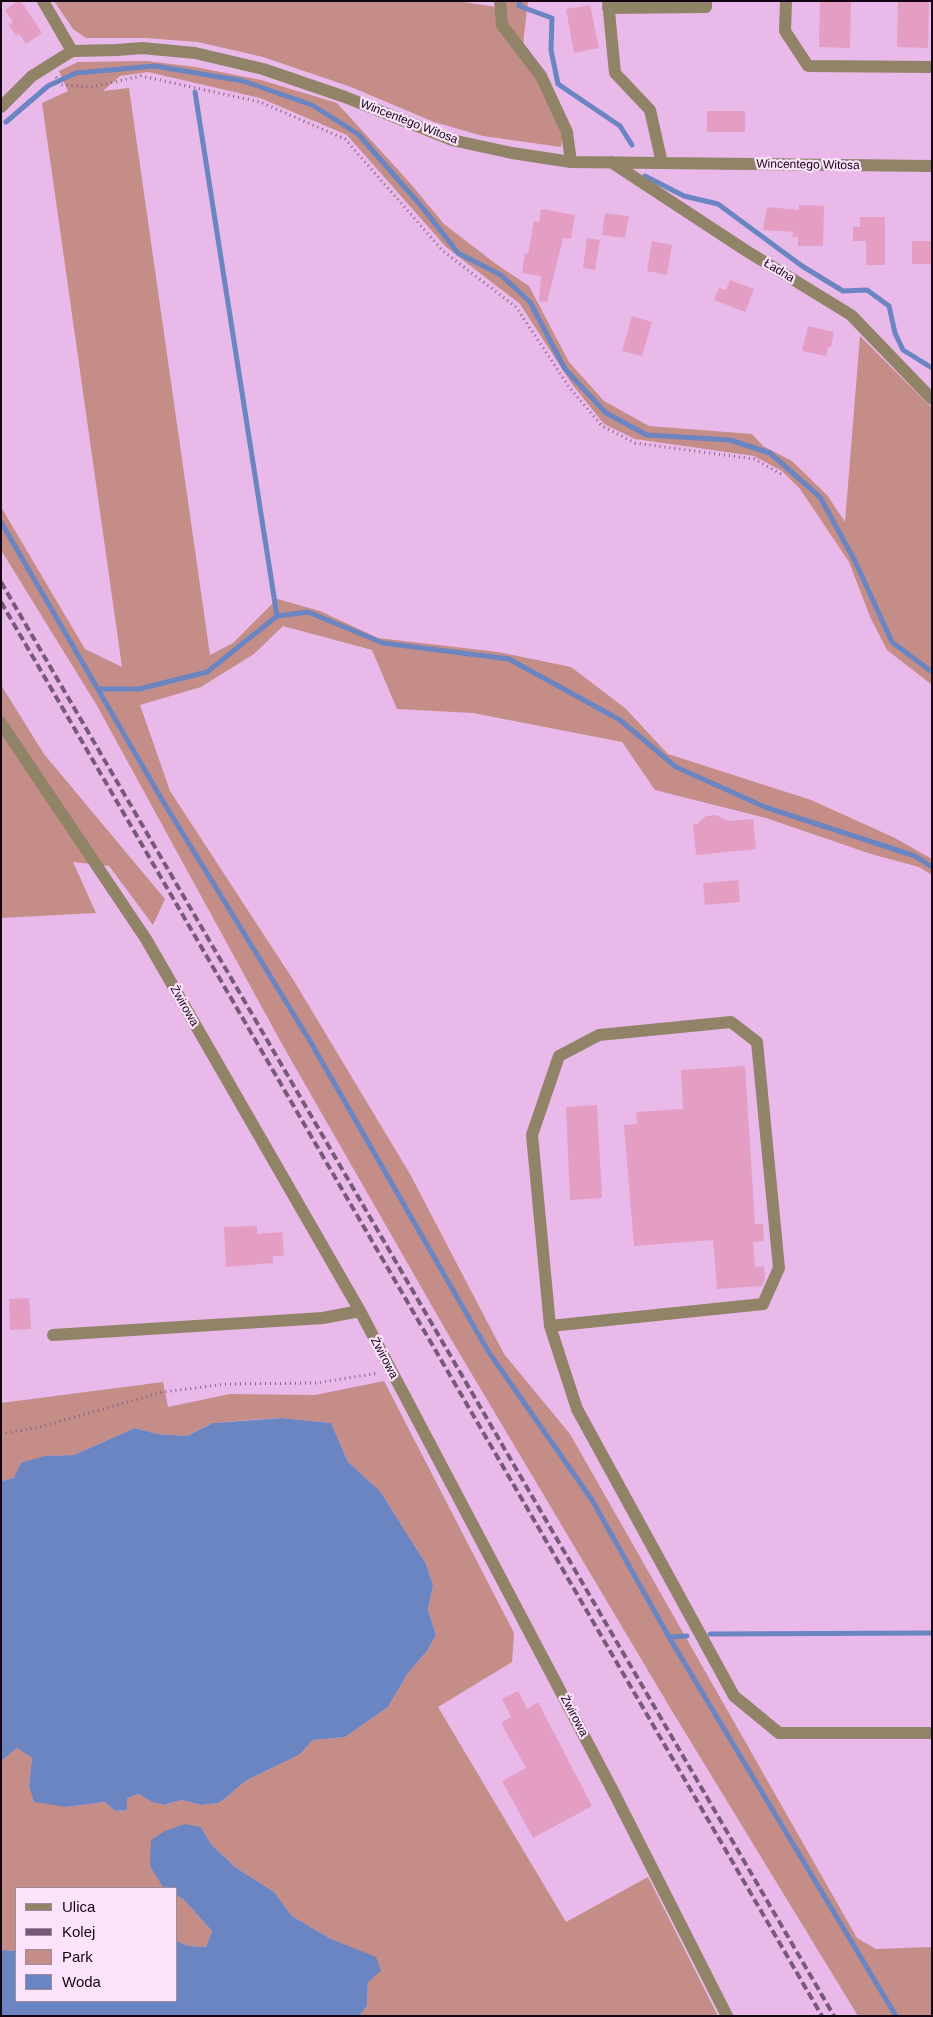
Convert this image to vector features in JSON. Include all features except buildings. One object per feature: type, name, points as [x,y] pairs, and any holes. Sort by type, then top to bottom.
[{"type":"street","points":[[1,106],[32,76],[72,51],[43,1]]},
{"type":"street","points":[[500,1],[502,24],[541,76],[567,132],[571,162]]},
{"type":"street","points":[[662,163],[650,110],[615,73],[608,5],[706,8],[706,1]]},
{"type":"street","points":[[786,1],[785,31],[808,66],[932,67]]},
{"type":"street","name":"Wincentego Witosa","points":[[72,51],[142,48],[195,53],[263,69],[345,97],[452,140],[512,153],[571,162],[932,166]]},
{"type":"street","name":"Ładna","points":[[611,162],[745,250],[851,315],[932,399]]},
{"type":"street","name":"Żwirowa","points":[[1,723],[146,939],[360,1310],[612,1788],[727,2016]]},
{"type":"street","points":[[550,1326],[763,1304],[779,1268],[757,1042],[732,1022],[599,1035],[559,1056],[532,1135],[550,1326],[577,1410],[734,1696],[779,1733],[932,1733]]},
{"type":"street","points":[[53,1335],[323,1318],[360,1310]]},
{"type":"path","points":[[48,66],[61,85],[91,87],[141,76],[260,102],[345,139],[443,251],[516,307],[570,387],[602,426],[634,443],[754,459],[783,475]]},
{"type":"path","points":[[1,1434],[40,1427],[164,1392],[227,1384],[316,1383],[392,1372]]},
{"type":"green space","points":[[54,1],[458,1],[496,7],[538,78],[563,132],[561,147],[483,136],[434,122],[351,87],[263,57],[198,42],[146,38],[86,38],[73,29]]},
{"type":"green space","points":[[505,1],[528,1],[523,44],[506,21]]},
{"type":"green space","points":[[147,61],[195,67],[261,80],[337,103],[410,183],[444,224],[496,264],[529,286],[569,362],[604,401],[649,426],[752,434],[763,446],[792,461],[827,495],[845,522],[860,336],[932,408],[932,685],[887,650],[871,619],[849,562],[800,489],[782,471],[754,456],[635,439],[604,424],[572,384],[520,304],[446,247],[347,135],[260,98],[148,72],[120,76],[103,91],[129,88],[210,655],[233,643],[277,599],[320,611],[378,638],[498,652],[571,667],[625,708],[668,754],[811,800],[895,838],[932,859],[932,875],[919,867],[871,854],[766,818],[655,790],[622,742],[473,713],[397,709],[372,650],[283,626],[254,654],[201,687],[140,705],[170,791],[294,981],[410,1174],[504,1354],[570,1434],[857,1938],[876,1949],[932,1947],[932,2016],[858,2016],[672,1711],[448,1334],[282,1044],[96,704],[1,550],[1,507],[85,649],[122,667],[42,103],[68,91],[59,71],[78,62]]},
{"type":"green space","points":[[1,685],[44,754],[165,899],[153,925],[109,866],[73,862],[96,913],[1,918]]},
{"type":"green space","points":[[384,1381],[514,1633],[512,1662],[438,1707],[566,1922],[648,1877],[718,2016],[359,2016],[367,2006],[368,1982],[331,1939],[292,1916],[274,1892],[235,1867],[211,1844],[201,1827],[150,1866],[164,1887],[15,1887],[15,1951],[1,1950],[1,1761],[17,1748],[32,1758],[29,1786],[66,1807],[105,1802],[115,1811],[127,1810],[126,1798],[139,1794],[152,1802],[164,1805],[181,1800],[202,1805],[219,1803],[247,1780],[299,1755],[313,1740],[345,1737],[388,1707],[408,1673],[427,1651],[436,1635],[428,1610],[433,1585],[426,1564],[380,1491],[348,1462],[331,1423],[282,1418],[213,1423],[187,1436],[157,1434],[135,1428],[74,1455],[44,1456],[14,1478],[1,1481],[1,1403],[163,1382],[168,1407],[230,1394],[315,1395]]},
{"type":"green space","points":[[178,1896],[183,1899],[212,1931],[206,1947],[188,1946],[178,1942]]},
{"type":"water","points":[[282,1418],[331,1423],[348,1462],[380,1491],[426,1564],[433,1585],[428,1610],[436,1635],[427,1651],[408,1673],[388,1707],[345,1737],[313,1740],[299,1755],[247,1780],[219,1803],[202,1805],[181,1800],[164,1805],[152,1802],[139,1794],[127,1798],[127,1810],[115,1811],[105,1802],[66,1807],[34,1802],[29,1786],[32,1758],[17,1748],[1,1761],[1,1481],[14,1478],[21,1463],[44,1456],[74,1455],[135,1428],[157,1434],[187,1436],[213,1423]]},
{"type":"water","points":[[185,1824],[201,1827],[211,1844],[235,1867],[274,1892],[292,1916],[331,1939],[376,1957],[381,1971],[368,1982],[367,2006],[359,2016],[1,2016],[1,1950],[15,1951],[15,2002],[178,2002],[178,1942],[188,1946],[206,1947],[212,1931],[183,1899],[178,1896],[178,1887],[163,1887],[150,1866],[151,1840],[165,1831]]},
{"type":"waterway","points":[[520,1],[519,6],[552,18],[551,50],[558,84],[620,126],[632,145]]},
{"type":"waterway","points":[[6,122],[48,86],[76,73],[155,66],[243,81],[312,105],[358,134],[423,208],[458,253],[501,275],[530,302],[565,369],[606,413],[647,435],[730,440],[770,453],[820,497],[855,561],[892,642],[932,672]]},
{"type":"waterway","points":[[195,92],[277,616]]},
{"type":"waterway","points":[[645,176],[684,196],[718,204],[802,266],[843,291],[867,290],[889,306],[895,333],[903,350],[932,368]]},
{"type":"waterway","points":[[1,522],[161,798],[310,1041],[488,1351],[592,1500],[669,1637],[896,2016]]},
{"type":"waterway","points":[[98,689],[139,689],[207,672],[277,616],[308,612],[383,643],[509,659],[620,720],[676,767],[765,807],[915,856],[932,867]]},
{"type":"waterway","points":[[710,1634],[932,1633]]},
{"type":"waterway","points":[[669,1637],[687,1636]]},
{"type":"railway","points":[[1,582],[834,2016]]},
{"type":"railway","points":[[1,602],[822,2016]]}]
